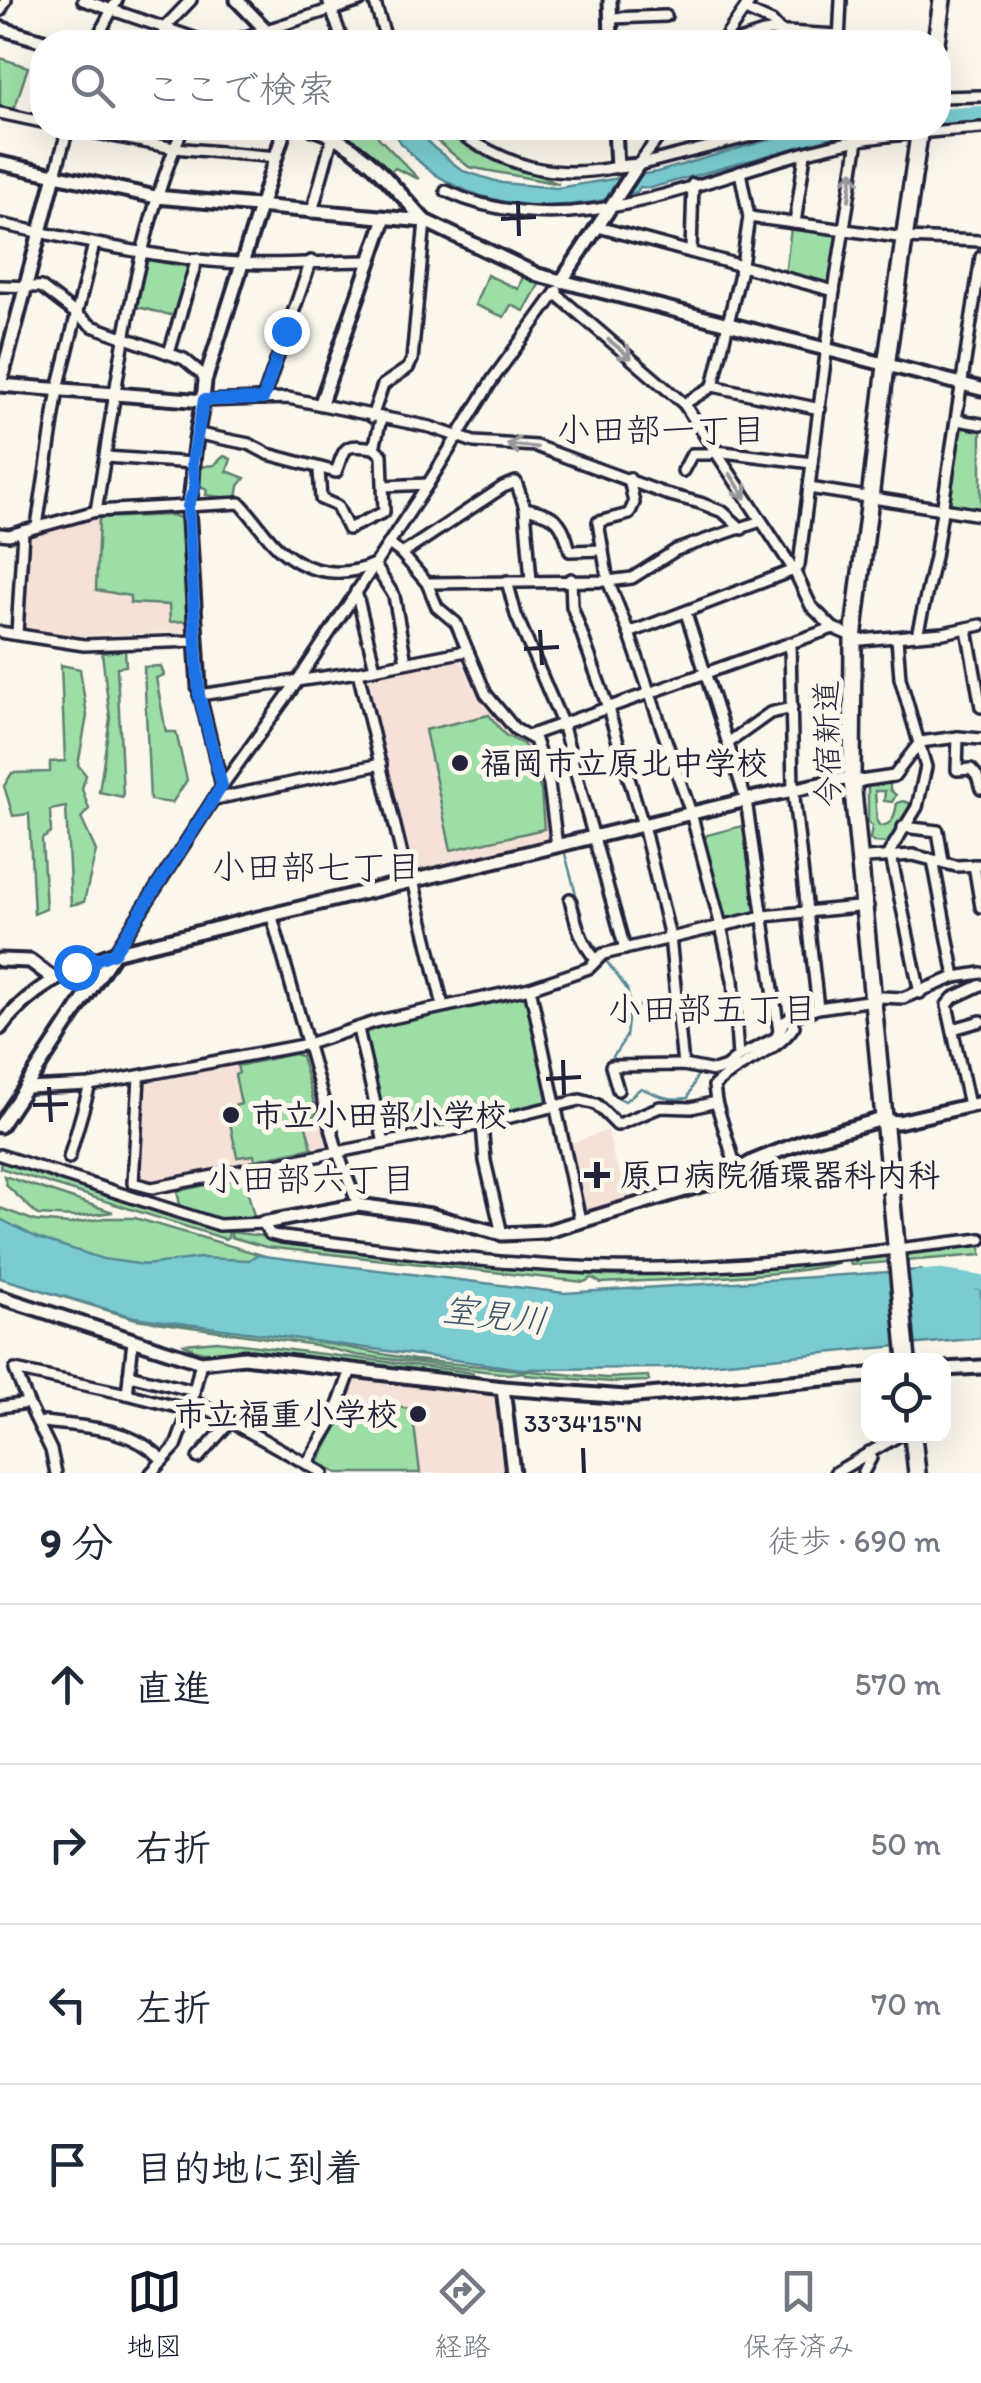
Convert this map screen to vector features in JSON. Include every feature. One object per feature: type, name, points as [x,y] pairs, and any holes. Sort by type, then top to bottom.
[{"type":"highway","points":[[934,30],[938,0]]},
{"type":"highway","name":"今宿新道","points":[[914,1353],[856,780],[857,640],[921,140]]},
{"type":"highway","name":"今宿新道","points":[[856,780],[867,858],[868,906]]},
{"type":"highway","name":"今宿新道","points":[[901,1248],[907,1353]]},
{"type":"highway","points":[[914,1443],[917,1473]]},
{"type":"highway","points":[[922,1443],[925,1473]]},
{"type":"street","points":[[0,11],[6,0]]},
{"type":"street","points":[[83,0],[170,30]]},
{"type":"street","points":[[101,30],[117,0]]},
{"type":"street","points":[[164,28],[191,0]]},
{"type":"street","points":[[237,0],[263,30]]},
{"type":"street","points":[[247,10],[257,0]]},
{"type":"street","points":[[281,30],[330,4],[359,0]]},
{"type":"street","points":[[374,0],[383,30]]},
{"type":"street","points":[[610,0],[610,30]]},
{"type":"street","points":[[731,30],[751,0]]},
{"type":"street","points":[[839,30],[841,0]]},
{"type":"street","points":[[330,4],[339,30]]},
{"type":"street","points":[[745,10],[780,30]]},
{"type":"street","points":[[610,18],[666,16]]},
{"type":"street","points":[[0,28],[30,37]]},
{"type":"street","points":[[951,97],[981,96]]},
{"type":"street","points":[[0,113],[30,119]]},
{"type":"street","points":[[951,129],[981,128],[981,142]]},
{"type":"street","points":[[66,140],[26,285],[7,331],[0,384],[204,400],[288,398],[430,427],[456,438],[536,446],[723,512],[742,529]]},
{"type":"street","points":[[132,140],[174,148],[277,157]]},
{"type":"street","points":[[96,510],[142,253],[156,197],[178,140]]},
{"type":"street","points":[[222,786],[199,692],[188,506],[195,486],[192,463],[205,382],[282,140]]},
{"type":"street","points":[[312,212],[332,140]]},
{"type":"street","points":[[346,140],[366,155],[424,221],[412,360],[408,368],[383,385],[374,448]]},
{"type":"street","points":[[472,140],[506,160],[550,173],[590,173],[638,165],[735,140]]},
{"type":"street","points":[[616,140],[617,167]]},
{"type":"street","points":[[0,1126],[222,786],[297,682],[493,379],[656,140]]},
{"type":"street","points":[[446,191],[469,202],[506,210],[537,213],[610,208],[858,140],[798,565],[794,570],[628,634]]},
{"type":"street","points":[[795,223],[806,154]]},
{"type":"street","points":[[0,164],[156,197],[424,221],[558,288],[684,404],[794,570],[811,606],[832,628],[857,640],[981,625]]},
{"type":"street","points":[[713,386],[749,218],[740,172]]},
{"type":"street","points":[[691,252],[693,184]]},
{"type":"street","points":[[321,404],[385,218]]},
{"type":"street","points":[[749,218],[908,238],[981,241]]},
{"type":"street","points":[[0,224],[142,253],[240,264],[370,262]]},
{"type":"street","points":[[598,227],[834,291]]},
{"type":"street","points":[[38,526],[58,390],[94,244]]},
{"type":"street","points":[[917,635],[976,325],[981,258]]},
{"type":"street","points":[[169,353],[197,259]]},
{"type":"street","points":[[263,399],[311,262]]},
{"type":"street","points":[[0,286],[40,287],[78,318],[184,359],[202,374],[205,382]]},
{"type":"street","points":[[558,288],[727,324],[981,389]]},
{"type":"street","points":[[684,404],[713,386],[820,409]]},
{"type":"street","points":[[957,420],[981,424]]},
{"type":"street","points":[[199,434],[249,444],[268,454],[336,472],[344,449],[350,445],[374,448],[382,454],[384,512],[348,529],[337,506],[321,498],[319,470]]},
{"type":"street","points":[[683,471],[692,454],[715,450],[812,463]]},
{"type":"street","points":[[106,456],[192,463]]},
{"type":"street","points":[[629,478],[634,503],[629,514],[598,522],[608,581],[691,813],[733,980],[738,1057]]},
{"type":"street","points":[[402,554],[516,482],[525,508],[531,580]]},
{"type":"street","points":[[384,486],[428,484]]},
{"type":"street","points":[[809,488],[981,515]]},
{"type":"street","points":[[0,534],[96,510],[240,503],[280,550],[298,562],[338,574],[354,574],[374,564]]},
{"type":"street","points":[[525,508],[552,516],[564,525],[570,551],[603,550]]},
{"type":"street","points":[[426,583],[632,578],[676,550],[761,521]]},
{"type":"street","points":[[18,630],[24,531]]},
{"type":"street","points":[[388,544],[402,554],[426,583],[438,607],[456,622],[486,694],[515,729],[533,734],[832,628]]},
{"type":"street","points":[[374,564],[394,596],[405,659]]},
{"type":"street","points":[[571,579],[572,606],[643,825],[670,937],[682,1065]]},
{"type":"street","points":[[507,581],[516,615],[562,723],[625,949]]},
{"type":"street","points":[[356,592],[374,664]]},
{"type":"street","points":[[686,612],[746,800],[779,1031]]},
{"type":"street","points":[[967,629],[981,707]]},
{"type":"street","points":[[0,632],[18,630],[84,644],[196,641]]},
{"type":"street","points":[[897,638],[900,678],[926,767],[917,806],[889,856],[920,993]]},
{"type":"street","points":[[790,643],[793,790],[818,1008]]},
{"type":"street","points":[[199,692],[358,672],[374,664],[464,648]]},
{"type":"street","points":[[358,672],[442,1006]]},
{"type":"street","points":[[728,743],[770,714],[792,708]]},
{"type":"street","points":[[0,1028],[27,999],[54,979],[114,953],[746,800],[894,776],[920,742],[958,737],[980,739],[981,726]]},
{"type":"street","points":[[533,734],[561,845]]},
{"type":"street","points":[[958,737],[957,770],[971,769],[981,789]]},
{"type":"street","points":[[215,799],[381,764]]},
{"type":"street","points":[[903,827],[938,832],[938,861],[955,976]]},
{"type":"street","points":[[867,858],[913,855],[978,865],[981,907]]},
{"type":"street","points":[[570,900],[590,953],[600,957]]},
{"type":"street","points":[[27,1088],[90,1086],[308,1044],[378,1021],[530,988],[589,968],[600,957],[670,937],[764,916],[868,906]]},
{"type":"street","points":[[272,917],[338,1153],[358,1204]]},
{"type":"street","points":[[0,960],[30,961],[54,979]]},
{"type":"street","points":[[618,1090],[611,1066],[682,1065],[714,1071],[776,1038],[784,1022],[818,1008],[903,998],[955,976],[981,973]]},
{"type":"street","points":[[0,1155],[220,1225],[264,1223],[358,1204],[430,1215],[502,1234],[545,1232],[722,1180],[804,1141],[975,1104],[948,1006],[953,998],[981,985]]},
{"type":"street","points":[[530,988],[580,1220]]},
{"type":"street","points":[[646,1007],[676,1005]]},
{"type":"street","points":[[953,1029],[981,1022]]},
{"type":"street","points":[[737,1171],[714,1086],[744,1062],[778,1046],[794,1026]]},
{"type":"street","points":[[358,1030],[384,1143]]},
{"type":"street","points":[[138,1077],[133,1182],[152,1188],[590,1100],[617,1125],[660,1106],[690,1108],[716,1102]]},
{"type":"street","points":[[69,1158],[90,1086]]},
{"type":"street","points":[[482,1124],[484,1162],[502,1234]]},
{"type":"street","points":[[264,1223],[270,1234],[282,1238],[528,1264],[611,1268],[692,1266],[981,1239]]},
{"type":"street","points":[[0,1297],[201,1362],[244,1357],[503,1388],[626,1397],[861,1376]]},
{"type":"street","points":[[126,1394],[133,1341]]},
{"type":"street","points":[[151,1473],[176,1446],[201,1362]]},
{"type":"street","points":[[951,1368],[981,1366]]},
{"type":"street","points":[[56,1473],[51,1450],[15,1370],[126,1394],[192,1400]]},
{"type":"street","points":[[307,1464],[332,1422],[351,1370]]},
{"type":"street","points":[[129,1375],[192,1400],[323,1473]]},
{"type":"street","points":[[503,1388],[512,1473]]},
{"type":"street","points":[[0,1407],[28,1402]]},
{"type":"street","points":[[198,1458],[230,1422]]},
{"type":"street","points":[[39,1424],[113,1430],[152,1448],[164,1460]]},
{"type":"street","points":[[835,1473],[885,1443]]},
{"type":"street","points":[[863,1473],[871,1458],[869,1452]]},
{"type":"shaded area","points":[[178,513],[184,517],[191,632],[78,636],[23,627],[29,535],[98,516]]},
{"type":"shaded area","name":"福岡市立原北中学校","points":[[460,658],[484,705],[508,732],[531,747],[544,789],[549,838],[409,873],[365,677]]},
{"type":"shaded area","name":"市立小田部小学校","points":[[302,1050],[327,1149],[153,1184],[138,1180],[141,1085]]},
{"type":"shaded area","name":"原口病院循環器科内科","points":[[608,1130],[614,1159],[630,1199],[582,1212],[567,1145]]},
{"type":"shaded area","name":"市立福重小学校","points":[[355,1378],[491,1392],[497,1397],[505,1473],[331,1473],[313,1463]]},
{"type":"green space","points":[[0,58],[28,67],[15,107],[9,111],[0,109]]},
{"type":"green space","points":[[351,140],[381,140],[419,179],[395,168],[390,172]]},
{"type":"green space","points":[[435,140],[462,140],[477,150],[559,184],[469,167]]},
{"type":"green space","points":[[791,228],[840,233],[832,286],[785,274]]},
{"type":"green space","points":[[147,260],[190,267],[175,316],[137,307]]},
{"type":"green space","points":[[524,274],[541,281],[524,311],[511,305],[504,317],[475,305],[487,275],[518,289]]},
{"type":"green space","points":[[959,423],[981,426],[981,513],[946,507]]},
{"type":"green space","points":[[224,456],[231,459],[227,471],[245,478],[237,499],[206,495],[207,489],[200,486],[198,467],[214,465]]},
{"type":"green space","points":[[173,515],[182,519],[187,621],[170,622],[169,605],[130,603],[130,596],[96,590],[99,518]]},
{"type":"green space","points":[[125,650],[126,666],[117,667],[123,797],[99,792],[110,718],[102,653]]},
{"type":"green space","points":[[61,665],[80,669],[87,716],[78,765],[86,775],[82,789],[89,809],[81,818],[96,851],[84,902],[71,905],[66,807],[50,810],[51,833],[42,839],[46,909],[34,914],[29,814],[13,816],[4,786],[12,773],[50,772],[50,762],[65,761]]},
{"type":"green space","points":[[161,666],[164,675],[156,678],[166,732],[176,732],[187,780],[172,803],[150,800],[144,667]]},
{"type":"green space","points":[[489,715],[505,735],[528,751],[541,791],[544,829],[451,850],[425,730]]},
{"type":"green space","points":[[890,781],[890,790],[896,795],[892,802],[884,801],[885,791],[875,791],[877,822],[880,826],[891,821],[897,803],[909,803],[911,810],[888,843],[873,842],[868,822],[868,782]]},
{"type":"green space","points":[[742,826],[760,910],[757,915],[726,922],[703,841],[707,835]]},
{"type":"green space","points":[[530,988],[556,1108],[384,1143],[358,1029]]},
{"type":"green space","points":[[294,1054],[301,1056],[317,1114],[304,1119],[312,1148],[255,1160],[254,1155],[237,1157],[227,1108],[241,1104],[237,1066]]},
{"type":"green space","points":[[1,1161],[177,1219],[229,1232],[228,1237],[0,1168]]},
{"type":"green space","points":[[4,1176],[113,1212],[75,1217],[38,1215],[7,1186]]},
{"type":"green space","points":[[244,1177],[255,1220],[225,1222],[181,1210],[177,1191]]},
{"type":"green space","points":[[0,1208],[35,1221],[69,1224],[135,1218],[279,1260],[168,1265],[103,1260],[36,1238],[0,1219]]},
{"type":"green space","points":[[231,1232],[508,1269],[612,1276],[845,1259],[769,1274],[601,1283],[592,1278],[584,1282],[266,1247],[231,1237]]},
{"type":"green space","points":[[981,1243],[981,1255],[850,1263],[855,1257]]},
{"type":"green space","points":[[44,1291],[415,1360],[606,1378],[648,1376],[649,1381],[508,1374],[356,1355],[315,1345],[136,1319]]},
{"type":"green space","points":[[217,1341],[461,1371],[472,1373],[478,1382],[241,1353],[239,1349],[203,1352],[184,1344]]},
{"type":"green space","points":[[349,1402],[412,1409],[420,1473],[337,1473],[318,1463]]},
{"type":"water","points":[[400,140],[426,140],[463,171],[502,183],[557,188],[657,172],[768,140],[823,140],[650,188],[640,187],[637,192],[569,205],[501,201],[469,192],[439,177]]},
{"type":"water","points":[[0,1219],[38,1238],[103,1259],[145,1265],[200,1258],[249,1260],[256,1255],[565,1293],[920,1270],[981,1290],[981,1338],[666,1368],[522,1369],[134,1317],[0,1278]]},
{"type":"waterway","points":[[951,115],[981,113]]},
{"type":"waterway","points":[[190,643],[194,691]]},
{"type":"waterway","points":[[409,657],[435,653]]},
{"type":"waterway","points":[[379,662],[401,658]]},
{"type":"waterway","points":[[330,672],[371,664]]},
{"type":"waterway","points":[[486,682],[507,712]]},
{"type":"waterway","points":[[539,739],[552,778]]},
{"type":"waterway","points":[[564,850],[587,935],[627,989],[630,1003],[626,1037],[608,1064]]},
{"type":"waterway","points":[[907,1001],[956,982],[981,980]]},
{"type":"waterway","points":[[813,1014],[864,1006]]},
{"type":"waterway","points":[[611,1081],[615,1096],[625,1101],[641,1088],[681,1099],[688,1098],[698,1073]]},
{"type":"waterway","points":[[705,1074],[721,1074]]},
{"type":"waterway","name":"室見川","points":[[917,1278],[936,1276],[981,1283]]},
{"type":"place","name":"福岡市立原北中学校","points":[[460,763]]},
{"type":"place","name":"市立小田部小学校","points":[[231,1115]]},
{"type":"place","name":"原口病院循環器科内科","points":[[597,1175]]},
{"type":"place","name":"市立福重小学校","points":[[418,1414]]},
{"type":"district","name":"小田部一丁目","points":[[661,430]]},
{"type":"district","name":"小田部七丁目","points":[[316,867]]},
{"type":"district","name":"小田部五丁目","points":[[712,1009]]},
{"type":"district","name":"小田部六丁目","points":[[311,1179]]},
{"type":"route","points":[[76,967],[114,953],[222,786],[198,688],[188,506],[195,486],[192,463],[204,400],[263,399],[286,331]]}]
